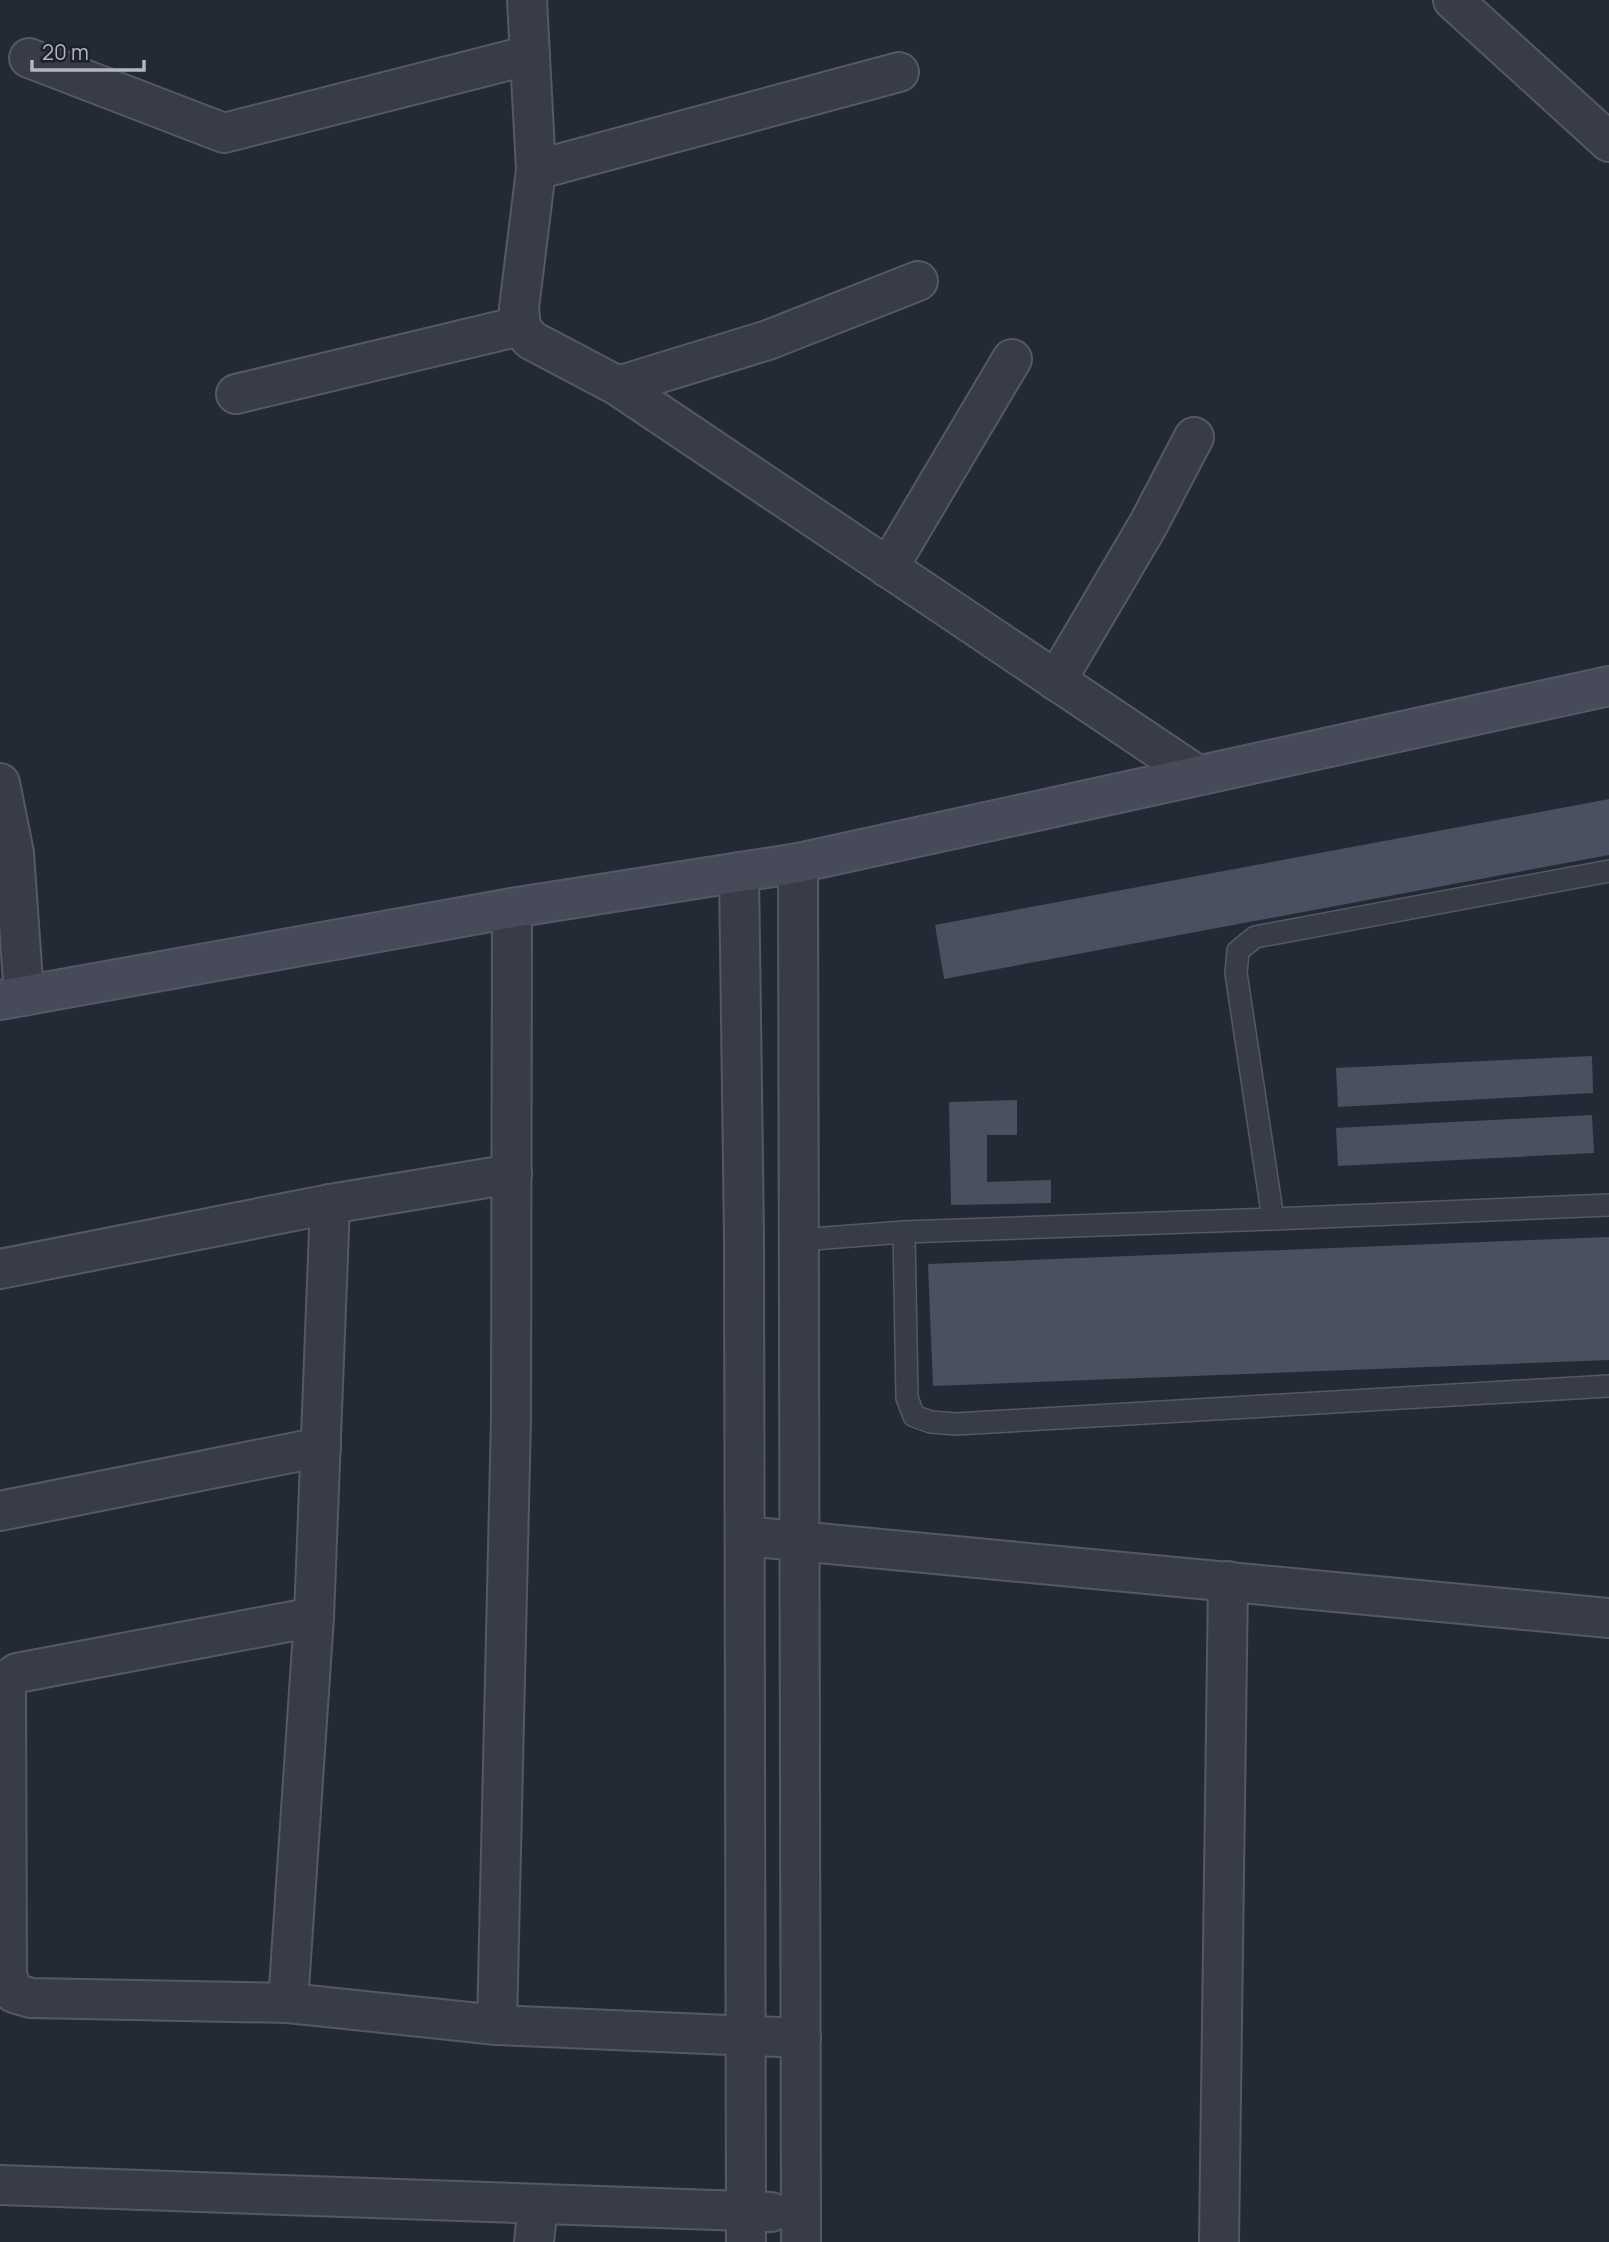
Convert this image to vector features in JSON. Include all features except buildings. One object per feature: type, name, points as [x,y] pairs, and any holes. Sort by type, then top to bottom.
[{"type":"main road","points":[[12,998],[512,908],[798,863],[1609,686]]},
{"type":"street","points":[[527,0],[536,170],[519,308],[520,326],[531,340],[618,386],[1197,775]]},
{"type":"street","points":[[1453,0],[1609,142]]},
{"type":"street","points":[[29,58],[224,133],[530,55]]},
{"type":"street","points":[[536,170],[899,72]]},
{"type":"street","points":[[618,386],[768,340],[918,281]]},
{"type":"street","points":[[236,394],[520,326]]},
{"type":"street","points":[[888,568],[1012,359]]},
{"type":"street","points":[[1056,681],[1148,525],[1194,437]]},
{"type":"street","points":[[0,783],[7,854],[12,998]]},
{"type":"street","points":[[0,2185],[538,2205],[746,2227],[801,2227],[798,863]]},
{"type":"street","points":[[739,872],[745,1536],[746,2227]]},
{"type":"street","points":[[497,2025],[510,1444],[512,908]]},
{"type":"street","points":[[0,1269],[330,1204],[512,1174]]},
{"type":"street","points":[[288,2003],[313,1617],[330,1204]]},
{"type":"street","points":[[0,1511],[321,1447]]},
{"type":"street","points":[[745,1536],[1609,1619]]},
{"type":"street","points":[[1219,2242],[1228,1581]]},
{"type":"street","points":[[313,1617],[17,1673],[6,1681],[7,1976],[14,1993],[31,1998],[288,2003],[497,2025],[801,2038]]},
{"type":"street","points":[[534,2242],[538,2205]]},
{"type":"lane","points":[[1273,1219],[1236,973],[1238,951],[1255,937],[1609,871]]},
{"type":"lane","points":[[799,1240],[904,1232],[1609,1205]]},
{"type":"lane","points":[[904,1232],[907,1398],[915,1416],[932,1422],[956,1424],[1609,1386]]}]
